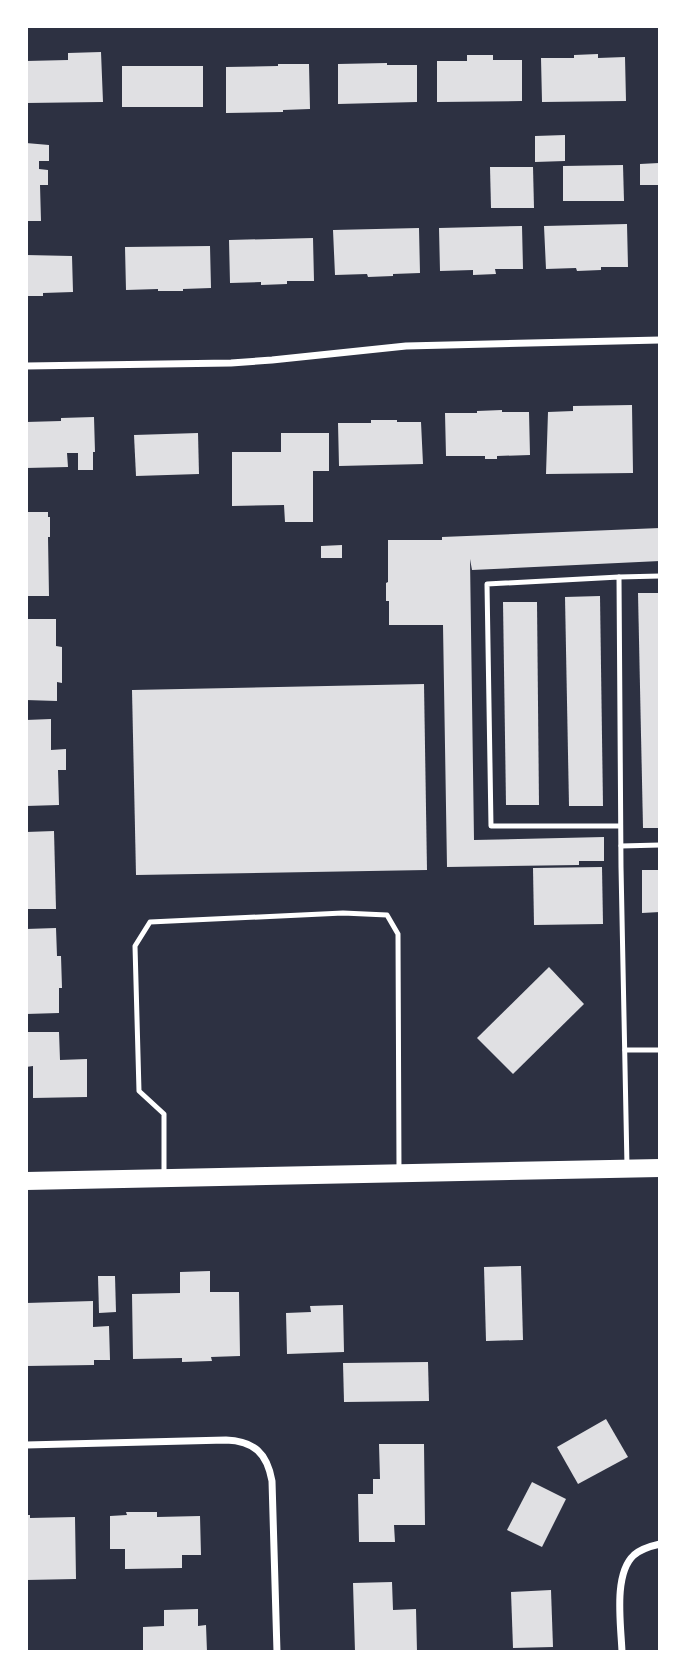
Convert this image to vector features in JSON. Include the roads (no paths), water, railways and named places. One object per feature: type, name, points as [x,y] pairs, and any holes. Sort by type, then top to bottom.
[{"type":"main road","points":[[26,1181],[660,1168]]},
{"type":"street","points":[[26,366],[251,362],[406,346],[660,340]]},
{"type":"street","points":[[26,1445],[236,1441],[256,1448],[268,1464],[272,1480],[277,1652]]},
{"type":"street","points":[[622,1652],[622,1579],[626,1566],[634,1555],[645,1548],[660,1544]]},
{"type":"lane","points":[[621,826],[491,826],[487,584],[660,576]]},
{"type":"lane","points":[[619,577],[627,1169]]},
{"type":"lane","points":[[621,846],[660,845]]},
{"type":"lane","points":[[164,1178],[164,1114],[139,1091],[135,946],[149,922],[343,913],[387,915],[398,934],[400,1173]]},
{"type":"lane","points":[[625,1050],[660,1050]]}]
